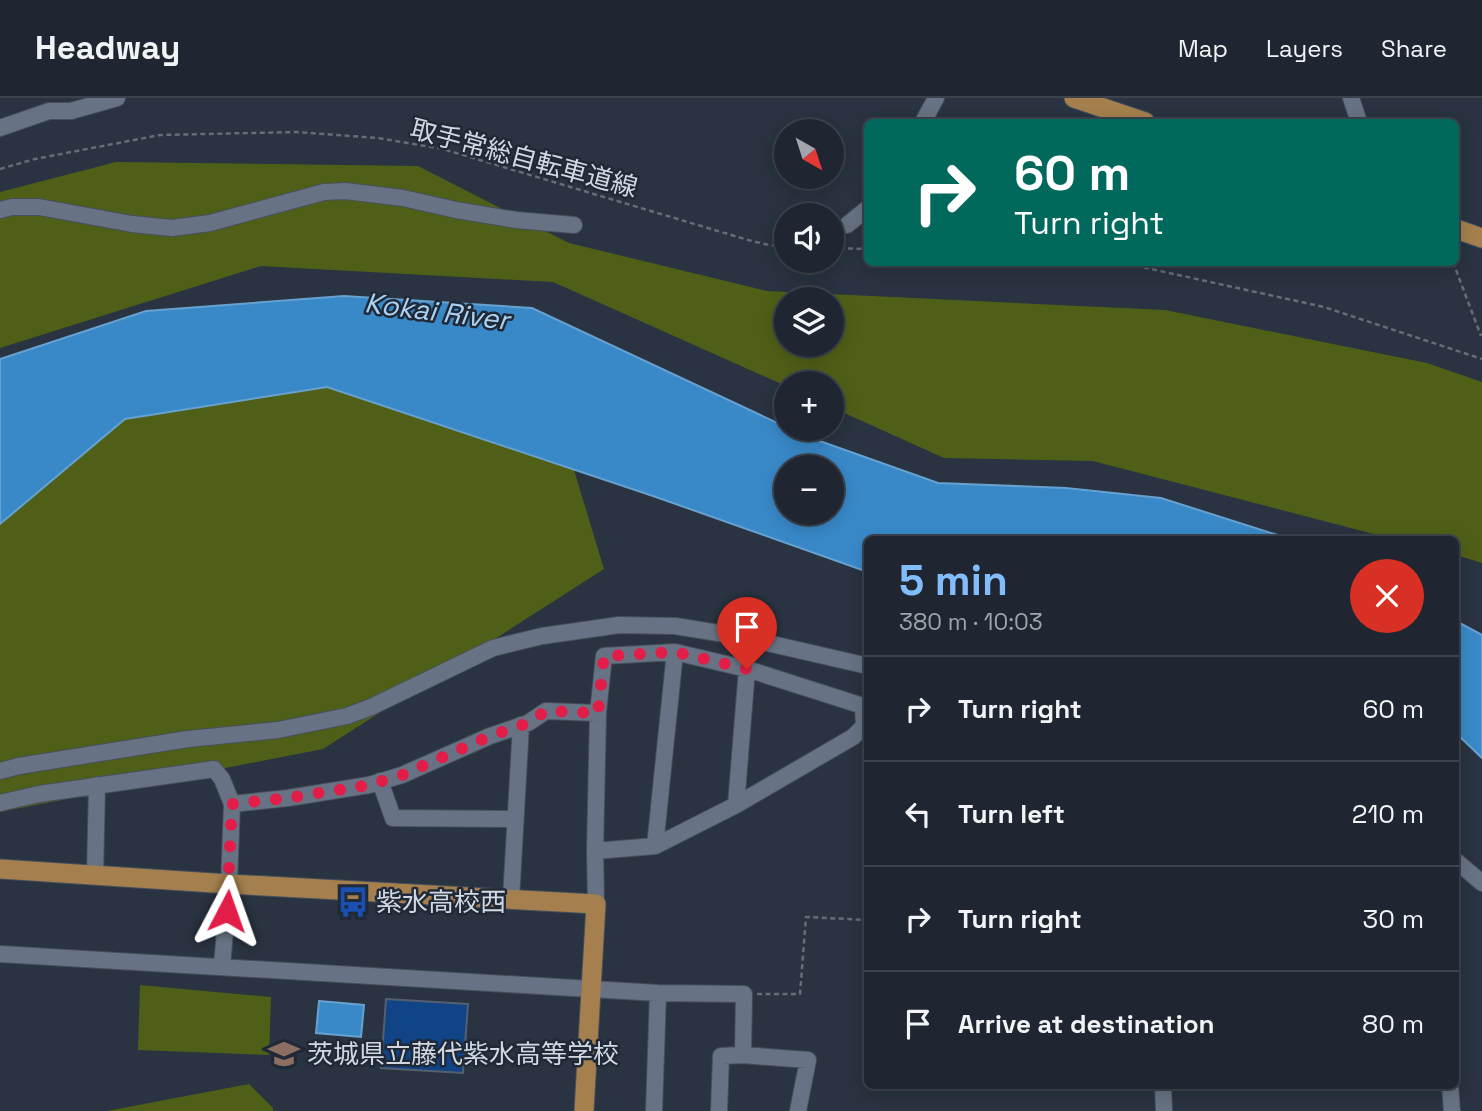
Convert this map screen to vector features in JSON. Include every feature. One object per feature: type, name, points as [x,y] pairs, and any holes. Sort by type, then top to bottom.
[{"type":"main road","points":[[1074,98],[1136,119]]},
{"type":"main road","points":[[1459,230],[1482,238]]},
{"type":"main road","points":[[0,869],[596,904],[584,1111]]},
{"type":"street","points":[[0,128],[47,104],[71,111],[117,98]]},
{"type":"street","points":[[925,119],[936,98]]},
{"type":"street","points":[[1351,98],[1358,119]]},
{"type":"street","points":[[0,210],[39,207],[132,224],[172,228],[209,223],[324,192],[345,191],[403,198],[516,220],[574,225]]},
{"type":"street","points":[[847,225],[864,211]]},
{"type":"street","points":[[0,771],[19,765],[188,739],[278,730],[347,716],[493,648],[542,636],[618,625],[675,626],[737,636],[864,665]]},
{"type":"street","points":[[655,846],[675,652]]},
{"type":"street","points":[[595,851],[655,846],[736,805],[853,737],[864,726],[863,705],[747,669],[675,652],[604,656],[598,713],[595,851],[596,904]]},
{"type":"street","points":[[736,805],[747,669]]},
{"type":"street","points":[[232,804],[369,785],[402,775],[490,736],[528,723],[546,711],[598,713]]},
{"type":"street","points":[[511,899],[521,725]]},
{"type":"street","points":[[0,803],[38,794],[214,769],[222,779],[232,804],[222,966]]},
{"type":"street","points":[[380,781],[393,818],[515,820]]},
{"type":"street","points":[[95,875],[97,785]]},
{"type":"street","points":[[1459,864],[1482,883]]},
{"type":"street","points":[[0,954],[591,990],[744,994],[743,1055]]},
{"type":"street","points":[[654,1111],[658,993]]},
{"type":"street","points":[[719,1111],[721,1056],[743,1055],[808,1060],[798,1111]]},
{"type":"street","points":[[1163,1089],[1164,1111]]},
{"type":"street","points":[[1450,1089],[1452,1111]]},
{"type":"path","name":"取手常総自転車道線","points":[[0,169],[35,159],[160,135],[296,132],[378,138],[443,149],[748,240],[774,245]]},
{"type":"path","points":[[844,248],[864,249]]},
{"type":"path","points":[[1137,266],[1324,307],[1482,359]]},
{"type":"path","points":[[1455,266],[1481,336]]},
{"type":"path","points":[[744,994],[800,994],[806,917],[864,920]]},
{"type":"green space","points":[[116,162],[418,166],[569,243],[774,291],[774,357],[844,357],[844,295],[1165,310],[1427,363],[1482,382],[1482,563],[1459,556],[1459,536],[1381,536],[1093,461],[944,458],[844,413],[844,371],[774,371],[774,381],[553,282],[261,266],[0,348],[0,192]]},
{"type":"green space","points":[[327,387],[574,470],[604,569],[323,749],[0,812],[0,524],[125,419]]},
{"type":"green space","points":[[140,985],[271,997],[269,1055],[138,1050]]},
{"type":"green space","points":[[249,1084],[273,1111],[107,1111]]},
{"type":"water","name":"Kokai River","points":[[344,296],[532,308],[774,421],[774,441],[820,441],[938,483],[1066,488],[1161,498],[1281,536],[864,536],[864,571],[653,496],[327,387],[125,419],[0,524],[0,359],[146,311]]},
{"type":"water","points":[[1459,623],[1482,635],[1482,758],[1459,736]]},
{"type":"water","points":[[319,1001],[364,1005],[361,1037],[316,1033]]},
{"type":"building","points":[[386,999],[468,1004],[463,1073],[381,1068]]},
{"type":"place","name":"紫水高校西","points":[[353,902]]},
{"type":"place","name":"茨城県立藤代紫水高等学校","points":[[284,1054]]},
{"type":"route","points":[[227,911],[232,804],[369,785],[402,775],[490,736],[528,723],[546,711],[598,713],[604,656],[675,652],[747,669]]}]
